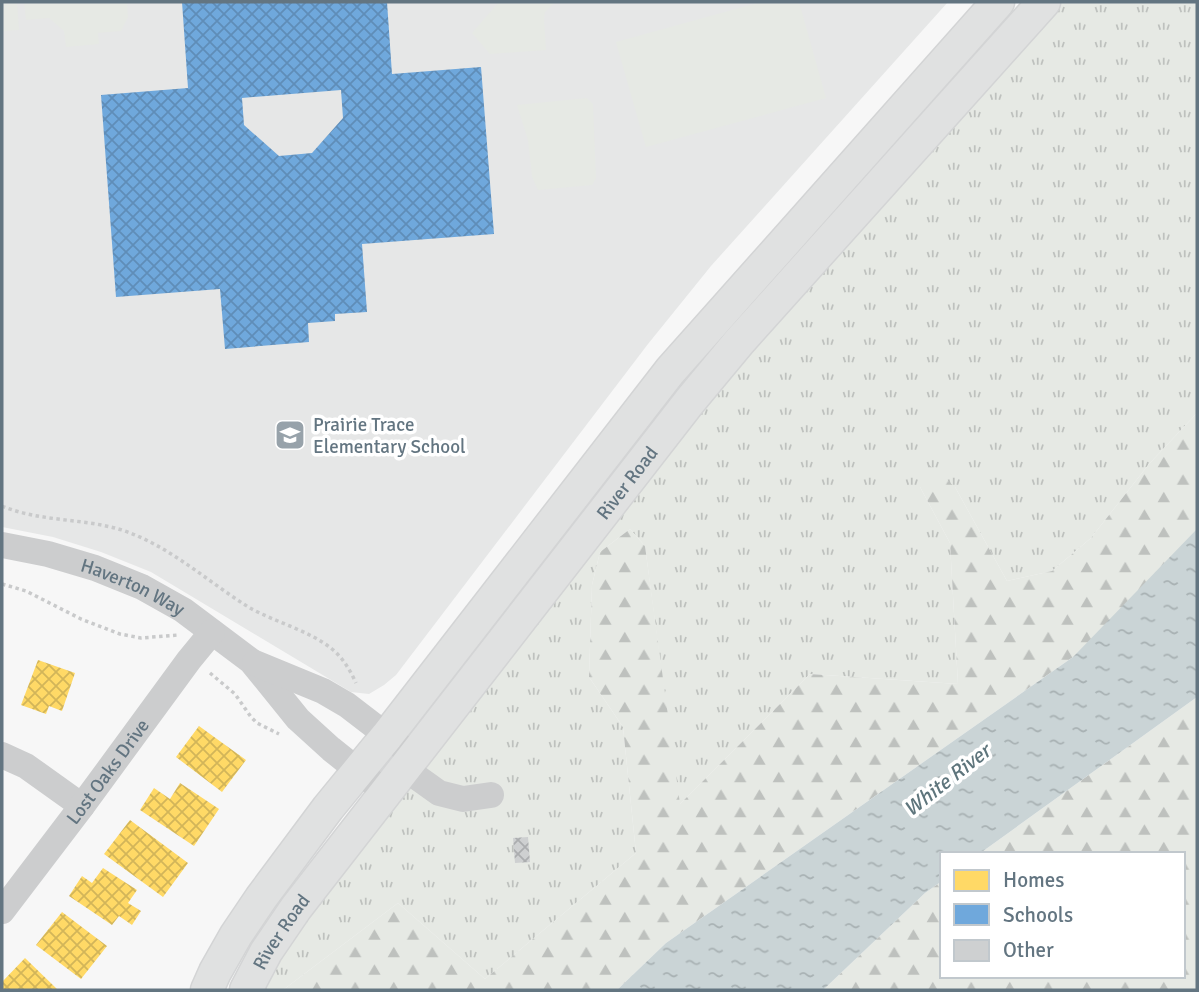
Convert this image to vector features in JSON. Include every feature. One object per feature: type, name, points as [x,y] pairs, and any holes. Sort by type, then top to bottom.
[{"type":"main road","name":"River Road","points":[[207,990],[236,934],[328,808],[670,371],[998,2]]},
{"type":"main road","name":"River Road","points":[[246,990],[266,952],[288,919],[673,423],[739,342],[1044,2]]},
{"type":"street","name":"Haverton Way","points":[[2,545],[48,554],[95,568],[142,587],[183,610],[251,661],[323,691],[347,705],[387,736],[401,773],[358,771],[298,719],[251,661]]},
{"type":"street","name":"Lost Oaks Drive","points":[[2,911],[212,632]]},
{"type":"street","points":[[2,755],[26,766],[82,806]]},
{"type":"street","points":[[401,773],[439,793],[463,799],[491,795]]},
{"type":"path","points":[[2,506],[31,516],[109,527],[138,536],[252,609],[329,646],[346,664],[359,691]]},
{"type":"shaded area","name":"Prairie Trace Elementary School","points":[[2,2],[948,2],[711,266],[648,344],[396,675],[369,694],[351,692],[151,572],[53,537],[2,527]]},
{"type":"green space","points":[[2,2],[17,2],[19,30],[2,31]]},
{"type":"green space","points":[[24,2],[127,2],[128,17],[121,31],[98,33],[99,44],[66,47],[64,31],[49,18],[26,20]]},
{"type":"green space","points":[[499,2],[555,2],[545,12],[546,50],[490,54],[472,33]]},
{"type":"green space","points":[[761,2],[799,2],[826,98],[646,147],[616,42]]},
{"type":"green space","points":[[1042,2],[1197,2],[1197,413],[1149,464],[1091,538],[1052,571],[1007,581],[955,487],[920,487],[950,543],[958,684],[810,674],[679,805],[645,546],[630,529],[600,552],[592,585],[589,677],[623,727],[636,853],[485,979],[398,903],[283,990],[246,990],[580,542]]},
{"type":"green space","points":[[587,98],[593,104],[596,178],[592,185],[538,190],[532,177],[528,140],[517,105]]},
{"type":"green space","points":[[1197,413],[1197,537],[1073,657],[666,943],[617,990],[283,990],[398,903],[485,979],[636,853],[623,727],[589,677],[592,585],[600,552],[630,529],[645,546],[680,804],[810,674],[958,684],[950,543],[920,487],[929,465],[955,487],[1007,581],[1052,571],[1091,538],[1149,464]]},
{"type":"green space","points":[[1197,697],[1197,990],[823,990],[925,893],[940,882],[940,978],[1185,978],[1185,852],[982,852]]},
{"type":"water","name":"White River","points":[[1197,529],[1197,697],[982,852],[940,852],[940,882],[925,893],[823,990],[617,990],[666,943],[1073,657]]},
{"type":"building: Homes","points":[[38,660],[75,673],[62,711],[49,706],[46,714],[21,705]]},
{"type":"building: Homes","points":[[199,726],[246,760],[222,792],[176,757]]},
{"type":"building: Homes","points":[[180,783],[219,809],[194,846],[140,810],[154,788],[170,799]]},
{"type":"building: Homes","points":[[130,820],[188,863],[163,897],[104,854]]},
{"type":"building: Homes","points":[[103,868],[137,890],[128,903],[141,911],[132,925],[119,916],[112,925],[69,896],[82,876],[92,883]]},
{"type":"building: Homes","points":[[62,912],[107,946],[81,979],[36,945]]},
{"type":"building: Homes","points":[[25,958],[58,990],[2,990],[2,982]]},
{"type":"building: Schools","points":[[182,2],[387,2],[392,74],[481,67],[494,234],[362,244],[367,312],[335,314],[335,321],[308,323],[309,342],[225,349],[220,289],[116,297],[101,95],[188,88]],"holes":[[[341,90],[343,118],[312,153],[279,156],[244,125],[242,98]]]},
{"type":"building: Other","points":[[528,837],[530,862],[515,863],[513,838]]},
{"type":"place","name":"Prairie Trace Elementary School","points":[[290,435]]}]
